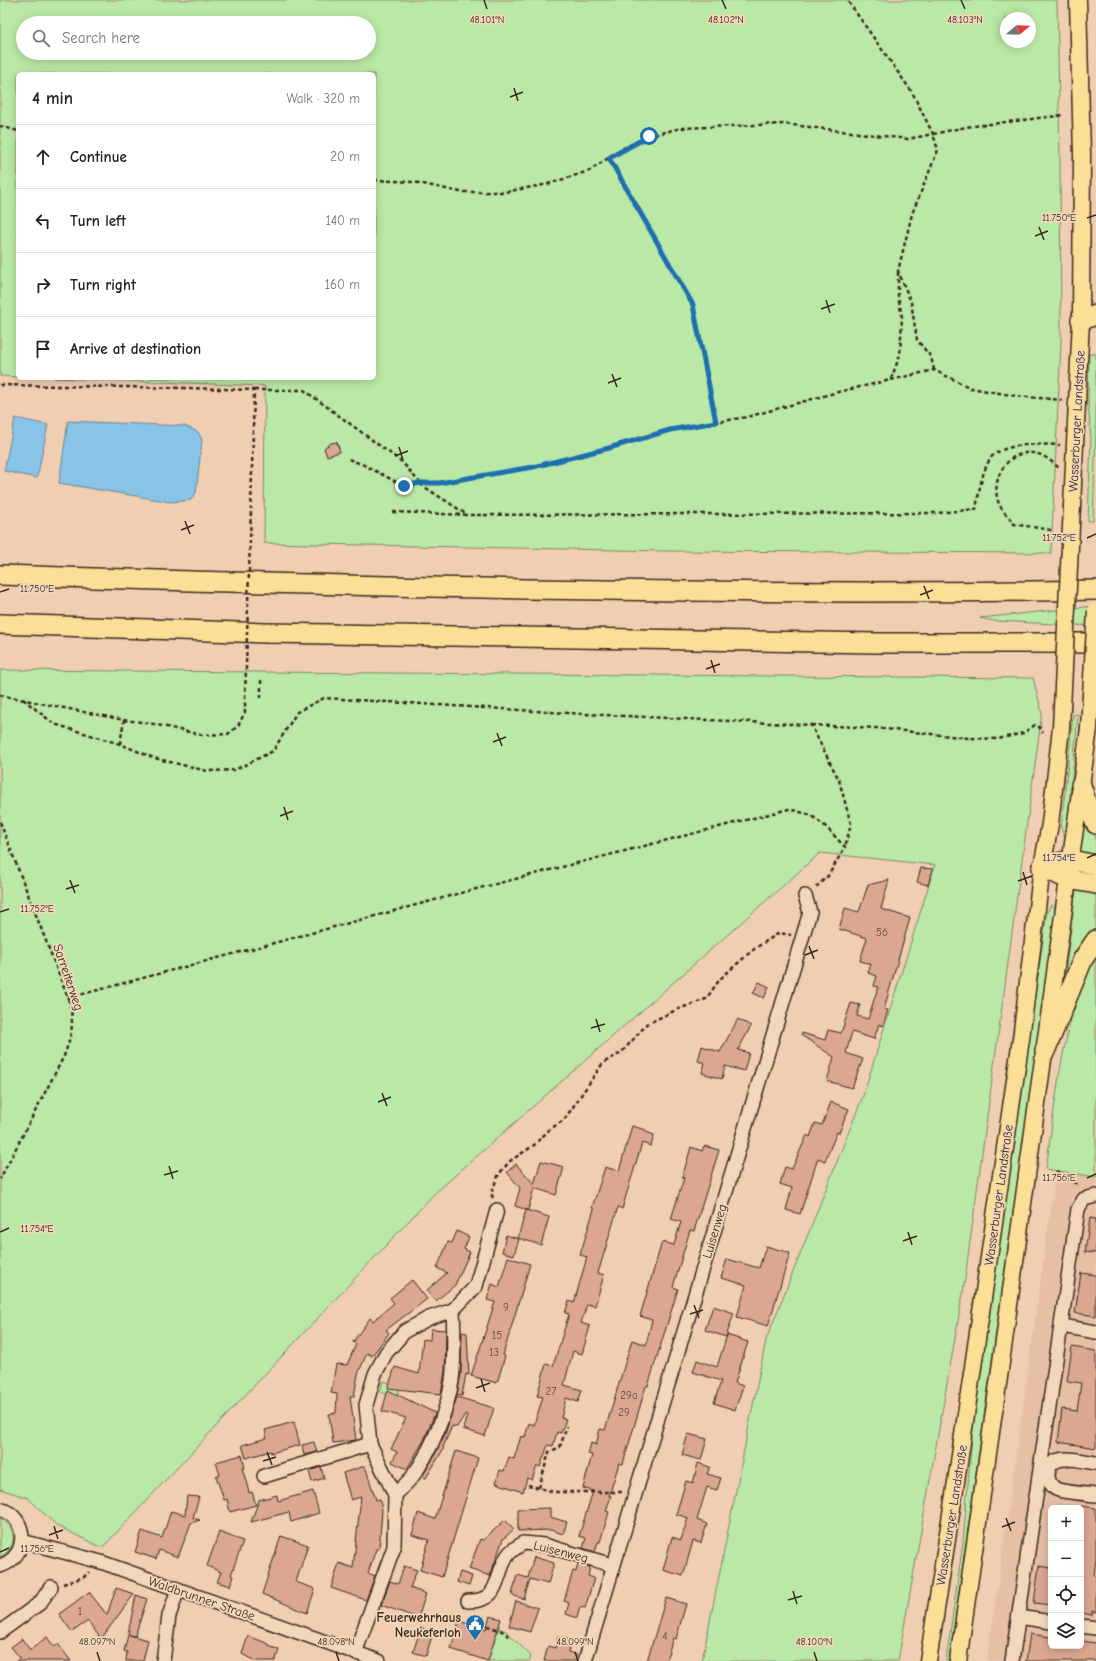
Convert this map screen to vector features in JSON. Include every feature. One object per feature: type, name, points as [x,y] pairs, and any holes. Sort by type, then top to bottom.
[{"type":"highway","points":[[0,575],[235,583],[702,591],[1096,590]]},
{"type":"highway","points":[[0,624],[298,633],[877,643],[1096,643]]},
{"type":"highway","points":[[1081,786],[1087,805],[1096,824]]},
{"type":"highway","points":[[1042,867],[1071,860],[1096,865]]},
{"type":"highway","points":[[1042,867],[1068,879],[1096,884]]},
{"type":"highway","points":[[1045,1051],[1083,959],[1096,940]]},
{"type":"main road","name":"Wasserburger Landstraße","points":[[928,1661],[945,1558],[1018,1055],[1042,867],[1050,824],[1060,728],[1072,506],[1091,320],[1082,155],[1078,0]]},
{"type":"main road","name":"Wasserburger Landstraße","points":[[958,1661],[1045,1051],[1089,728],[1096,611]]},
{"type":"street","name":"Luisenweg","points":[[585,1661],[612,1566],[810,912],[805,896]]},
{"type":"street","points":[[1012,1661],[1078,1209],[1084,1199],[1096,1196]]},
{"type":"street","points":[[355,1653],[394,1547],[395,1495],[370,1444],[366,1405],[375,1374],[386,1353],[405,1331],[429,1318],[453,1310],[476,1286],[497,1210]]},
{"type":"street","points":[[395,1495],[416,1471],[429,1448],[443,1414],[452,1381],[455,1343],[453,1310]]},
{"type":"street","points":[[1062,1326],[1096,1332]]},
{"type":"street","points":[[264,1476],[370,1444]]},
{"type":"street","points":[[1096,1463],[1061,1459],[1054,1462],[1050,1467],[1048,1476],[1050,1482],[1056,1489],[1096,1495]]},
{"type":"street","points":[[0,1508],[16,1518],[21,1529],[22,1541],[16,1555],[11,1561],[0,1566]]},
{"type":"street","name":"Waldbrunner Straße","points":[[22,1541],[101,1562],[379,1661]]},
{"type":"street","name":"Luisenweg","points":[[468,1601],[476,1601],[485,1598],[495,1589],[508,1554],[523,1543],[544,1545],[612,1566]]},
{"type":"street","points":[[0,1632],[40,1602],[51,1587]]},
{"type":"street","points":[[163,1661],[169,1616],[178,1589]]},
{"type":"street","points":[[1019,1617],[1048,1622]]},
{"type":"street","points":[[1084,1626],[1096,1628]]},
{"type":"path","points":[[847,0],[912,92],[933,134],[938,150],[912,214],[898,271],[898,296],[902,317],[900,355],[890,380]]},
{"type":"path","points":[[376,180],[414,182],[460,192],[505,192],[548,184],[589,171],[649,136],[681,128],[784,124],[908,139],[966,127],[1064,115]]},
{"type":"path","points":[[0,126],[16,130]]},
{"type":"path","points":[[609,158],[693,305],[716,422]]},
{"type":"path","points":[[898,271],[911,302],[917,340],[931,357],[934,370]]},
{"type":"path","points":[[348,459],[364,465],[404,486],[420,483],[439,483],[533,467],[609,448],[670,430],[747,417],[838,392],[934,370],[971,388],[1016,396],[1062,400]]},
{"type":"path","points":[[0,385],[304,390],[402,462],[420,483],[467,515]]},
{"type":"path","points":[[0,695],[124,720],[149,723],[202,735],[228,734],[238,726],[245,712],[254,390]]},
{"type":"path","points":[[393,512],[467,515],[937,513],[976,509],[983,476],[991,458],[1004,449],[1039,444],[1060,445]]},
{"type":"path","points":[[1051,530],[1014,524],[998,503],[996,493],[997,479],[1003,467],[1012,458],[1022,454],[1034,453],[1046,457],[1059,468]]},
{"type":"path","points":[[261,680],[261,698]]},
{"type":"path","points":[[23,699],[54,724],[120,744],[154,758],[207,771],[235,770],[273,751],[297,712],[324,698],[876,728],[968,738],[998,739],[1023,733],[1035,725],[1039,727],[1043,733]]},
{"type":"path","points":[[120,744],[124,720]]},
{"type":"path","points":[[805,896],[828,876],[845,847],[851,824],[839,780],[811,725]]},
{"type":"path","points":[[68,998],[469,891],[789,809],[810,815],[826,827],[845,847]]},
{"type":"path","name":"Sarreiterweg","points":[[0,822],[68,998],[73,1022],[71,1037],[66,1050],[0,1179]]},
{"type":"path","points":[[497,1210],[491,1193],[499,1174],[510,1161],[533,1146],[550,1129],[564,1120],[602,1063],[620,1053],[648,1024],[676,1010],[706,999],[720,979],[754,949],[779,934]]},
{"type":"path","points":[[1056,1171],[1096,1196]]},
{"type":"path","points":[[539,1488],[550,1452],[560,1447],[567,1426]]},
{"type":"path","points":[[528,1485],[554,1492],[635,1492]]},
{"type":"path","points":[[51,1587],[84,1577],[92,1569]]},
{"type":"path","points":[[478,1616],[482,1624],[502,1631],[510,1638]]},
{"type":"shaded area","points":[[1056,1171],[1096,1177],[1096,1661],[987,1661]]},
{"type":"green space","points":[[0,0],[1057,0],[1061,342],[1051,553],[665,551],[264,543],[265,386],[107,380],[376,380],[376,72],[16,72],[16,377],[0,376]]},
{"type":"green space","points":[[1089,354],[1096,354],[1096,430],[1093,521],[1088,521],[1091,439],[1088,403]]},
{"type":"green space","points":[[1096,606],[1096,626],[994,621],[980,618]]},
{"type":"green space","points":[[0,670],[1033,678],[1042,713],[963,1293],[898,1661],[702,1661],[766,1340],[863,1096],[935,865],[820,853],[434,1194],[102,1548],[56,1525],[28,1498],[0,1489]]},
{"type":"green space","points":[[1078,714],[1067,829],[1064,836],[1061,828],[1073,715]]},
{"type":"green space","points":[[1084,814],[1096,838],[1096,856],[1079,852]]},
{"type":"green space","points":[[1076,888],[1096,891],[1096,928],[1079,950],[1070,976],[1065,976]]},
{"type":"green space","points":[[1051,905],[1055,908],[1055,919],[949,1661],[946,1661],[963,1543],[972,1436],[1047,912]]},
{"type":"green space","points":[[1096,956],[1096,1177],[1046,1169],[1061,1063],[1071,1021],[1081,989],[1087,972]]},
{"type":"green space","points":[[383,1381],[400,1386],[397,1397],[380,1392]]},
{"type":"green space","points":[[0,1518],[10,1527],[13,1538],[10,1548],[0,1557]]},
{"type":"green space","points":[[498,1628],[506,1631],[531,1656],[529,1661],[488,1661]]},
{"type":"water","points":[[15,418],[48,425],[37,478],[4,471]]},
{"type":"water","points":[[68,421],[185,426],[198,432],[202,440],[196,493],[191,500],[171,502],[59,483]]},
{"type":"building","points":[[337,442],[340,452],[327,456],[324,448],[331,443]]},
{"type":"building","points":[[921,868],[933,869],[928,885],[917,882]]},
{"type":"building","points":[[889,880],[881,909],[910,918],[884,1009],[888,1010],[883,1026],[879,1024],[874,1039],[852,1032],[846,1053],[863,1059],[852,1088],[827,1081],[834,1057],[801,1035],[802,1033],[825,1040],[828,1030],[841,1033],[851,1003],[860,1005],[857,1016],[868,1019],[878,987],[874,986],[877,976],[868,973],[871,964],[860,961],[867,938],[839,929],[845,908],[859,912],[868,885]]},
{"type":"building","points":[[759,982],[769,987],[764,998],[753,993]]},
{"type":"building","points":[[738,1019],[751,1026],[738,1050],[749,1053],[744,1071],[725,1066],[722,1079],[702,1073],[705,1063],[698,1061],[702,1046],[720,1052]]},
{"type":"building","points":[[831,1102],[849,1109],[839,1133],[837,1132],[825,1161],[818,1158],[800,1214],[786,1210],[792,1188],[780,1184],[785,1167],[792,1169],[807,1135],[810,1137],[815,1123],[822,1125]]},
{"type":"building","points":[[632,1126],[646,1130],[646,1132],[654,1135],[651,1146],[642,1143],[622,1209],[618,1207],[598,1273],[604,1275],[595,1306],[587,1304],[581,1323],[590,1326],[582,1354],[573,1351],[564,1385],[582,1390],[578,1402],[566,1398],[561,1418],[566,1419],[561,1433],[557,1432],[553,1446],[548,1445],[540,1467],[537,1466],[532,1480],[527,1478],[523,1492],[496,1483],[500,1470],[504,1471],[509,1457],[514,1459],[521,1436],[525,1437],[529,1423],[534,1425],[543,1397],[537,1396],[546,1364],[553,1366],[569,1314],[565,1313],[569,1301],[574,1303],[587,1257],[580,1255],[594,1209],[592,1208],[605,1167],[619,1171]]},
{"type":"building","points":[[704,1146],[719,1150],[694,1231],[690,1230],[673,1287],[678,1289],[648,1386],[646,1386],[623,1464],[619,1463],[609,1496],[611,1496],[606,1511],[609,1512],[600,1542],[598,1542],[595,1552],[583,1548],[586,1538],[579,1536],[593,1491],[583,1488],[592,1455],[588,1454],[591,1443],[596,1445],[600,1429],[605,1430],[632,1340],[646,1345],[652,1320],[640,1316],[662,1242],[674,1245],[681,1222],[671,1219],[684,1178],[682,1178],[691,1147],[702,1151]]},
{"type":"building","points":[[541,1161],[564,1167],[556,1195],[534,1188],[528,1210],[515,1206],[520,1188],[507,1172],[516,1164],[534,1184]]},
{"type":"building","points":[[526,1210],[549,1217],[541,1245],[518,1238]]},
{"type":"building","points":[[1090,1218],[1096,1219],[1096,1253],[1085,1252]]},
{"type":"building","points":[[457,1231],[469,1237],[464,1249],[470,1252],[455,1285],[436,1301],[427,1290],[447,1273],[437,1268],[448,1242],[452,1243]]},
{"type":"building","points":[[506,1235],[519,1239],[514,1255],[502,1252]]},
{"type":"building","points":[[766,1246],[790,1253],[768,1326],[737,1317],[746,1285],[721,1278],[727,1259],[759,1268]]},
{"type":"building","points":[[508,1257],[530,1264],[503,1355],[505,1356],[497,1383],[471,1376],[495,1302],[487,1300],[492,1284],[499,1287]]},
{"type":"building","points":[[1081,1273],[1096,1275],[1096,1316],[1075,1313]]},
{"type":"building","points":[[412,1280],[427,1299],[386,1330],[389,1333],[372,1356],[367,1353],[358,1374],[354,1396],[350,1396],[356,1440],[333,1443],[329,1414],[336,1413],[337,1394],[331,1393],[336,1364],[347,1365],[356,1344],[353,1342],[370,1318],[373,1321],[394,1303],[390,1298]]},
{"type":"building","points":[[713,1306],[734,1313],[726,1337],[705,1330]]},
{"type":"building","points":[[431,1329],[446,1330],[445,1371],[441,1394],[388,1388],[395,1367],[419,1374],[423,1339],[430,1340]]},
{"type":"building","points":[[462,1332],[467,1333],[469,1375],[466,1374],[462,1396],[457,1395],[461,1373]]},
{"type":"building","points":[[727,1335],[748,1342],[735,1383],[743,1386],[735,1410],[714,1403],[721,1381],[693,1372],[697,1360],[717,1367]]},
{"type":"building","points":[[1072,1347],[1096,1351],[1096,1448],[1058,1442],[1062,1409],[1077,1411],[1081,1383],[1067,1381]]},
{"type":"building","points":[[388,1390],[435,1413],[424,1440],[407,1469],[392,1462],[397,1452],[391,1449],[406,1418],[382,1411]]},
{"type":"building","points":[[457,1397],[494,1408],[485,1436],[463,1429],[467,1415],[465,1414],[457,1427],[452,1426],[443,1447],[444,1448],[426,1478],[422,1477],[445,1434]]},
{"type":"building","points":[[294,1422],[300,1445],[246,1458],[242,1445],[267,1438],[265,1430]]},
{"type":"building","points":[[688,1434],[707,1439],[701,1460],[682,1455]]},
{"type":"building","points":[[314,1442],[317,1452],[304,1455],[302,1445]]},
{"type":"building","points":[[456,1451],[478,1458],[442,1577],[420,1570],[429,1540],[412,1535],[418,1513],[435,1519]]},
{"type":"building","points":[[242,1455],[245,1468],[242,1468],[249,1493],[252,1492],[256,1505],[230,1512],[227,1499],[224,1500],[216,1476],[220,1475],[216,1462]]},
{"type":"building","points":[[698,1463],[710,1467],[707,1474],[721,1478],[717,1490],[707,1487],[697,1520],[707,1524],[701,1543],[693,1541],[683,1576],[663,1570],[672,1537],[681,1540],[688,1518],[676,1514],[686,1481],[693,1483]]},
{"type":"building","points":[[365,1466],[376,1500],[380,1499],[382,1511],[379,1549],[376,1549],[368,1573],[375,1576],[366,1600],[331,1588],[339,1563],[353,1568],[361,1497],[351,1500],[343,1473]]},
{"type":"building","points":[[321,1467],[324,1478],[312,1482],[309,1471]]},
{"type":"building","points":[[313,1491],[319,1513],[291,1522],[289,1512],[251,1522],[259,1500],[277,1495],[278,1501]]},
{"type":"building","points":[[187,1496],[199,1497],[193,1518],[200,1520],[191,1523],[178,1557],[159,1550],[156,1559],[135,1552],[142,1531],[162,1538],[171,1511],[185,1515]]},
{"type":"building","points":[[1084,1506],[1096,1508],[1096,1559],[1094,1575],[1096,1576],[1096,1612],[1092,1611],[1092,1615],[1084,1614]]},
{"type":"building","points":[[550,1508],[550,1517],[567,1522],[563,1534],[551,1530],[518,1531],[518,1509]]},
{"type":"building","points":[[505,1520],[514,1529],[503,1539],[490,1576],[469,1569],[480,1539],[483,1540]]},
{"type":"building","points":[[219,1532],[243,1541],[231,1575],[233,1576],[230,1586],[217,1582],[221,1572],[207,1566]]},
{"type":"building","points":[[281,1536],[308,1545],[296,1582],[315,1589],[307,1613],[262,1594]]},
{"type":"building","points":[[534,1557],[554,1563],[548,1584],[530,1579],[524,1599],[512,1595],[517,1575],[528,1578]]},
{"type":"building","points":[[578,1563],[590,1567],[588,1576],[594,1578],[585,1608],[580,1607],[577,1618],[566,1614],[569,1603],[564,1601],[573,1571],[576,1572]]},
{"type":"building","points":[[404,1566],[417,1570],[410,1588],[426,1594],[418,1618],[381,1605],[390,1581],[398,1584]]},
{"type":"building","points":[[1039,1566],[1048,1568],[1048,1605],[1034,1603]]},
{"type":"building","points":[[460,1572],[472,1576],[469,1586],[457,1582]]},
{"type":"building","points":[[116,1588],[134,1594],[101,1639],[88,1621],[72,1632],[59,1614],[89,1592],[107,1615]]},
{"type":"building","points":[[136,1595],[147,1599],[135,1636],[128,1634]]},
{"type":"building","points":[[666,1598],[686,1604],[676,1639],[673,1638],[666,1661],[647,1661]]},
{"type":"building","points":[[516,1601],[538,1608],[530,1632],[509,1626]]},
{"type":"building","points":[[490,1616],[501,1619],[488,1661],[451,1649],[459,1621],[486,1629]]},
{"type":"building","points":[[421,1628],[433,1632],[426,1656],[413,1652]]},
{"type":"building","points":[[1030,1634],[1048,1637],[1048,1649],[1084,1649],[1084,1641],[1096,1643],[1096,1661],[1026,1661]]},
{"type":"building","points":[[128,1635],[148,1640],[143,1661],[126,1661],[127,1652],[124,1651]]},
{"type":"building","points":[[248,1636],[269,1644],[269,1646],[279,1650],[275,1661],[255,1661],[242,1654]]},
{"type":"building","points":[[47,1637],[54,1647],[58,1644],[71,1661],[16,1661],[20,1658],[11,1647],[22,1639],[30,1650]]},
{"type":"building","points":[[558,1637],[571,1640],[568,1652],[578,1655],[577,1661],[544,1661],[548,1646],[555,1648]]},
{"type":"place","name":"Feuerwehrhaus Neukeferloh","points":[[475,1641]]},
{"type":"route","points":[[404,486],[420,483],[439,483],[533,467],[609,448],[670,430],[716,422],[693,305],[609,158],[620,150],[649,136]]}]
